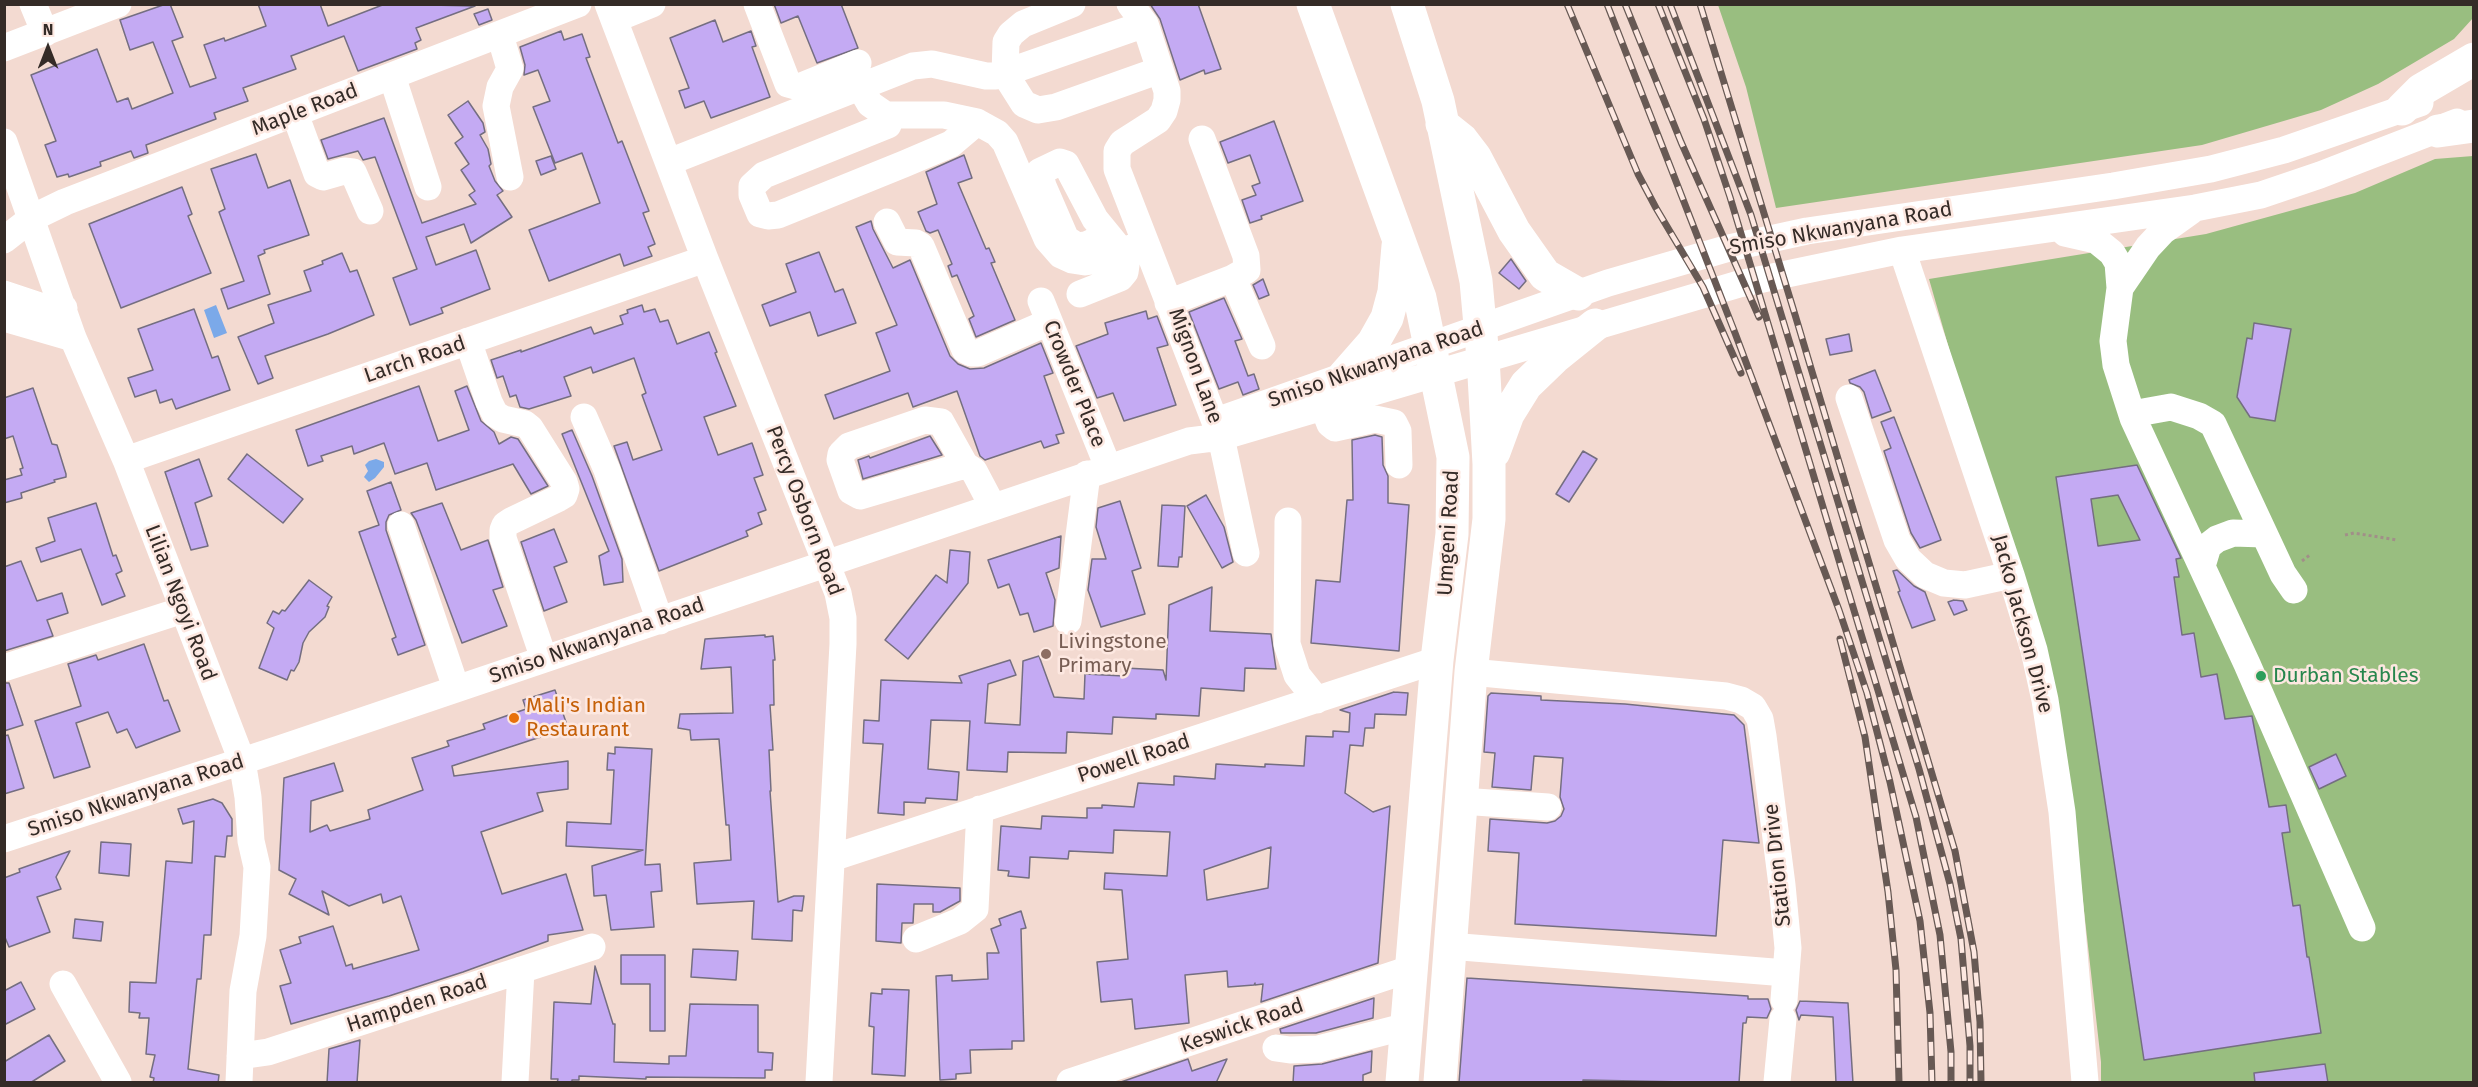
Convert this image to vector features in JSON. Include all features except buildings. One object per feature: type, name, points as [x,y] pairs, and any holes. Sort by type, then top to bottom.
[{"type":"main road","name":"Umgeni Road","points":[[1313,4],[1420,298],[1453,457],[1454,498],[1449,568],[1437,660],[1402,1083]]},
{"type":"main road","name":"Umgeni Road","points":[[1407,4],[1420,41],[1442,124],[1476,281],[1489,464],[1489,519],[1471,672],[1440,1083]]},
{"type":"main road","points":[[2402,109],[2421,90],[2474,59]]},
{"type":"main road","points":[[1442,124],[1462,140],[1475,157],[1514,231],[1545,275],[1578,294]]},
{"type":"main road","points":[[2438,131],[2474,126]]},
{"type":"main road","points":[[1344,376],[1373,343],[1387,318],[1394,292],[1399,238]]},
{"type":"main road","points":[[1489,464],[1508,414],[1527,385],[1554,358],[1606,321]]},
{"type":"street","points":[[33,4],[45,33]]},
{"type":"street","points":[[4,48],[118,4]]},
{"type":"street","name":"Maple Road","points":[[4,240],[32,218],[65,202],[578,4]]},
{"type":"street","points":[[611,12],[652,4]]},
{"type":"street","points":[[757,4],[788,84],[799,87],[923,64],[941,65],[986,76],[1005,74],[1138,14],[1167,91],[1164,111],[1149,127],[1122,143],[1117,150],[1115,159],[1125,244],[1125,272],[1120,278],[1080,294]]},
{"type":"street","points":[[1072,4],[1023,24],[1011,34],[1006,42],[1005,74],[1019,98],[1032,109],[1056,107],[1160,70]]},
{"type":"street","name":"Percy Osborn Road","points":[[611,12],[705,259],[838,593],[843,618],[819,1083]]},
{"type":"street","points":[[500,35],[510,69],[500,87],[496,106],[510,177]]},
{"type":"street","points":[[859,75],[870,104],[887,120],[904,164]]},
{"type":"street","points":[[669,162],[859,75]]},
{"type":"street","points":[[392,76],[428,187]]},
{"type":"street","name":"Smiso Nkwanyana Road","points":[[1482,344],[1578,294],[1729,248],[1807,231],[2113,186],[2211,169],[2284,150],[2402,109],[2474,78]]},
{"type":"street","points":[[295,114],[317,174],[323,177],[344,171],[353,172],[370,211]]},
{"type":"street","points":[[977,122],[951,144],[778,215],[760,214],[757,208],[752,186],[764,175],[887,120],[928,114],[977,122],[997,133],[1005,141],[1052,248],[1072,260],[1085,262],[1125,244]]},
{"type":"street","name":"Smiso Nkwanyana Road","points":[[1218,429],[1323,406],[1434,360],[1482,344],[1606,321],[1738,284],[1902,250],[2052,230],[2195,208],[2261,195],[2438,131],[2474,115]]},
{"type":"street","points":[[1202,139],[1248,263],[1247,270],[1233,278],[1262,346]]},
{"type":"street","name":"Lilian Ngoyi Road","points":[[4,142],[11,173],[32,218],[73,338],[126,460],[242,761],[248,797],[251,841],[257,867],[253,936],[243,991],[239,1083]]},
{"type":"street","points":[[2120,288],[2148,247],[2163,231],[2195,208]]},
{"type":"street","name":"Crowder Place","points":[[887,222],[897,242],[916,243],[921,246],[966,350],[971,353],[978,353],[1045,311],[1097,471]]},
{"type":"street","points":[[2052,230],[2096,240],[2105,246],[2118,263],[2120,288],[2113,341],[2116,365],[2132,414],[2202,566],[2362,928]]},
{"type":"street","points":[[1125,244],[1168,303]]},
{"type":"street","name":"Jacko Jackson Drive","points":[[1902,250],[2011,574],[2034,650],[2055,759],[2062,812],[2085,1083]]},
{"type":"street","name":"Larch Road","points":[[126,460],[705,259]]},
{"type":"street","name":"Mignon Lane","points":[[1233,278],[1168,303],[1218,429],[1246,553]]},
{"type":"street","points":[[4,294],[26,302],[64,308]]},
{"type":"street","points":[[4,318],[73,338]]},
{"type":"street","points":[[468,341],[495,414],[503,419],[525,424],[530,428],[564,482],[566,489],[560,498],[511,520],[505,525],[503,531],[503,538],[543,659]]},
{"type":"street","name":"Smiso Nkwanyana Road","points":[[4,839],[660,621],[1189,441],[1344,376],[1434,360]]},
{"type":"street","points":[[1849,398],[1897,540],[1908,559],[1925,575],[1944,583],[1965,585],[2011,574]]},
{"type":"street","points":[[1323,406],[1330,424],[1335,428],[1375,419],[1394,423],[1398,431],[1399,465]]},
{"type":"street","points":[[2132,414],[2171,407],[2199,416],[2213,424],[2283,574],[2294,590]]},
{"type":"street","points":[[584,417],[607,470],[660,621]]},
{"type":"street","points":[[965,465],[974,471],[993,507]]},
{"type":"street","points":[[1068,621],[1097,471]]},
{"type":"street","points":[[1288,521],[1287,644],[1297,675],[1317,700]]},
{"type":"street","points":[[401,525],[456,688]]},
{"type":"street","points":[[2202,566],[2208,546],[2217,538],[2233,533],[2264,534]]},
{"type":"street","points":[[4,668],[183,610]]},
{"type":"street","name":"Powell Road","points":[[832,858],[1437,660]]},
{"type":"street","name":"Station Drive","points":[[1471,672],[1726,696],[1741,700],[1753,707],[1760,719],[1765,748],[1788,948],[1786,973]]},
{"type":"street","points":[[1461,801],[1548,807]]},
{"type":"street","points":[[916,939],[960,921],[975,909],[980,809]]},
{"type":"street","points":[[1449,946],[1786,973],[1777,1083]]},
{"type":"street","name":"Hampden Road","points":[[240,1056],[268,1052],[592,947]]},
{"type":"street","name":"Keswick Road","points":[[1070,1083],[1413,968]]},
{"type":"street","points":[[515,1083],[520,970]]},
{"type":"street","points":[[63,984],[118,1083]]},
{"type":"street","points":[[1276,1048],[1318,1049],[1407,1026]]},
{"type":"path","points":[[2345,535],[2354,533],[2397,540]]},
{"type":"green space","points":[[2473,4],[2473,18],[2454,39],[2378,84],[2321,110],[2202,145],[1776,208],[1746,87],[1718,5]]},
{"type":"green space","name":"Durban Stables","points":[[2473,156],[2473,1082],[2101,1082],[2101,1062],[2067,759],[1929,279],[2206,234],[2355,193],[2435,159]]},
{"type":"water","points":[[216,305],[227,333],[214,338],[204,310]]},
{"type":"water","points":[[376,459],[384,462],[384,467],[369,482],[364,477],[368,471],[365,465]]},
{"type":"railway","points":[[1567,4],[1638,174],[1703,287],[1741,373]]},
{"type":"railway","points":[[1607,4],[1735,333],[1839,610],[1867,693],[1890,782],[1920,921],[1930,1013],[1932,1082]]},
{"type":"railway","points":[[1625,4],[1681,142],[1759,317]]},
{"type":"railway","points":[[1658,4],[1704,119],[1730,197],[1916,817],[1940,935],[1951,1052],[1951,1082]]},
{"type":"railway","points":[[1670,4],[1751,215],[1919,769],[1950,884],[1961,939],[1970,1046],[1970,1082]]},
{"type":"railway","points":[[1700,4],[1955,851],[1974,952],[1980,1022],[1981,1082]]},
{"type":"railway","points":[[1840,639],[1865,737],[1888,892],[1896,970],[1899,1082]]},
{"type":"place","name":"Livingstone Primary","points":[[1046,654]]},
{"type":"place","name":"Durban Stables","points":[[2261,676]]},
{"type":"place","name":"Mali's Indian Restaurant","points":[[514,718]]}]
